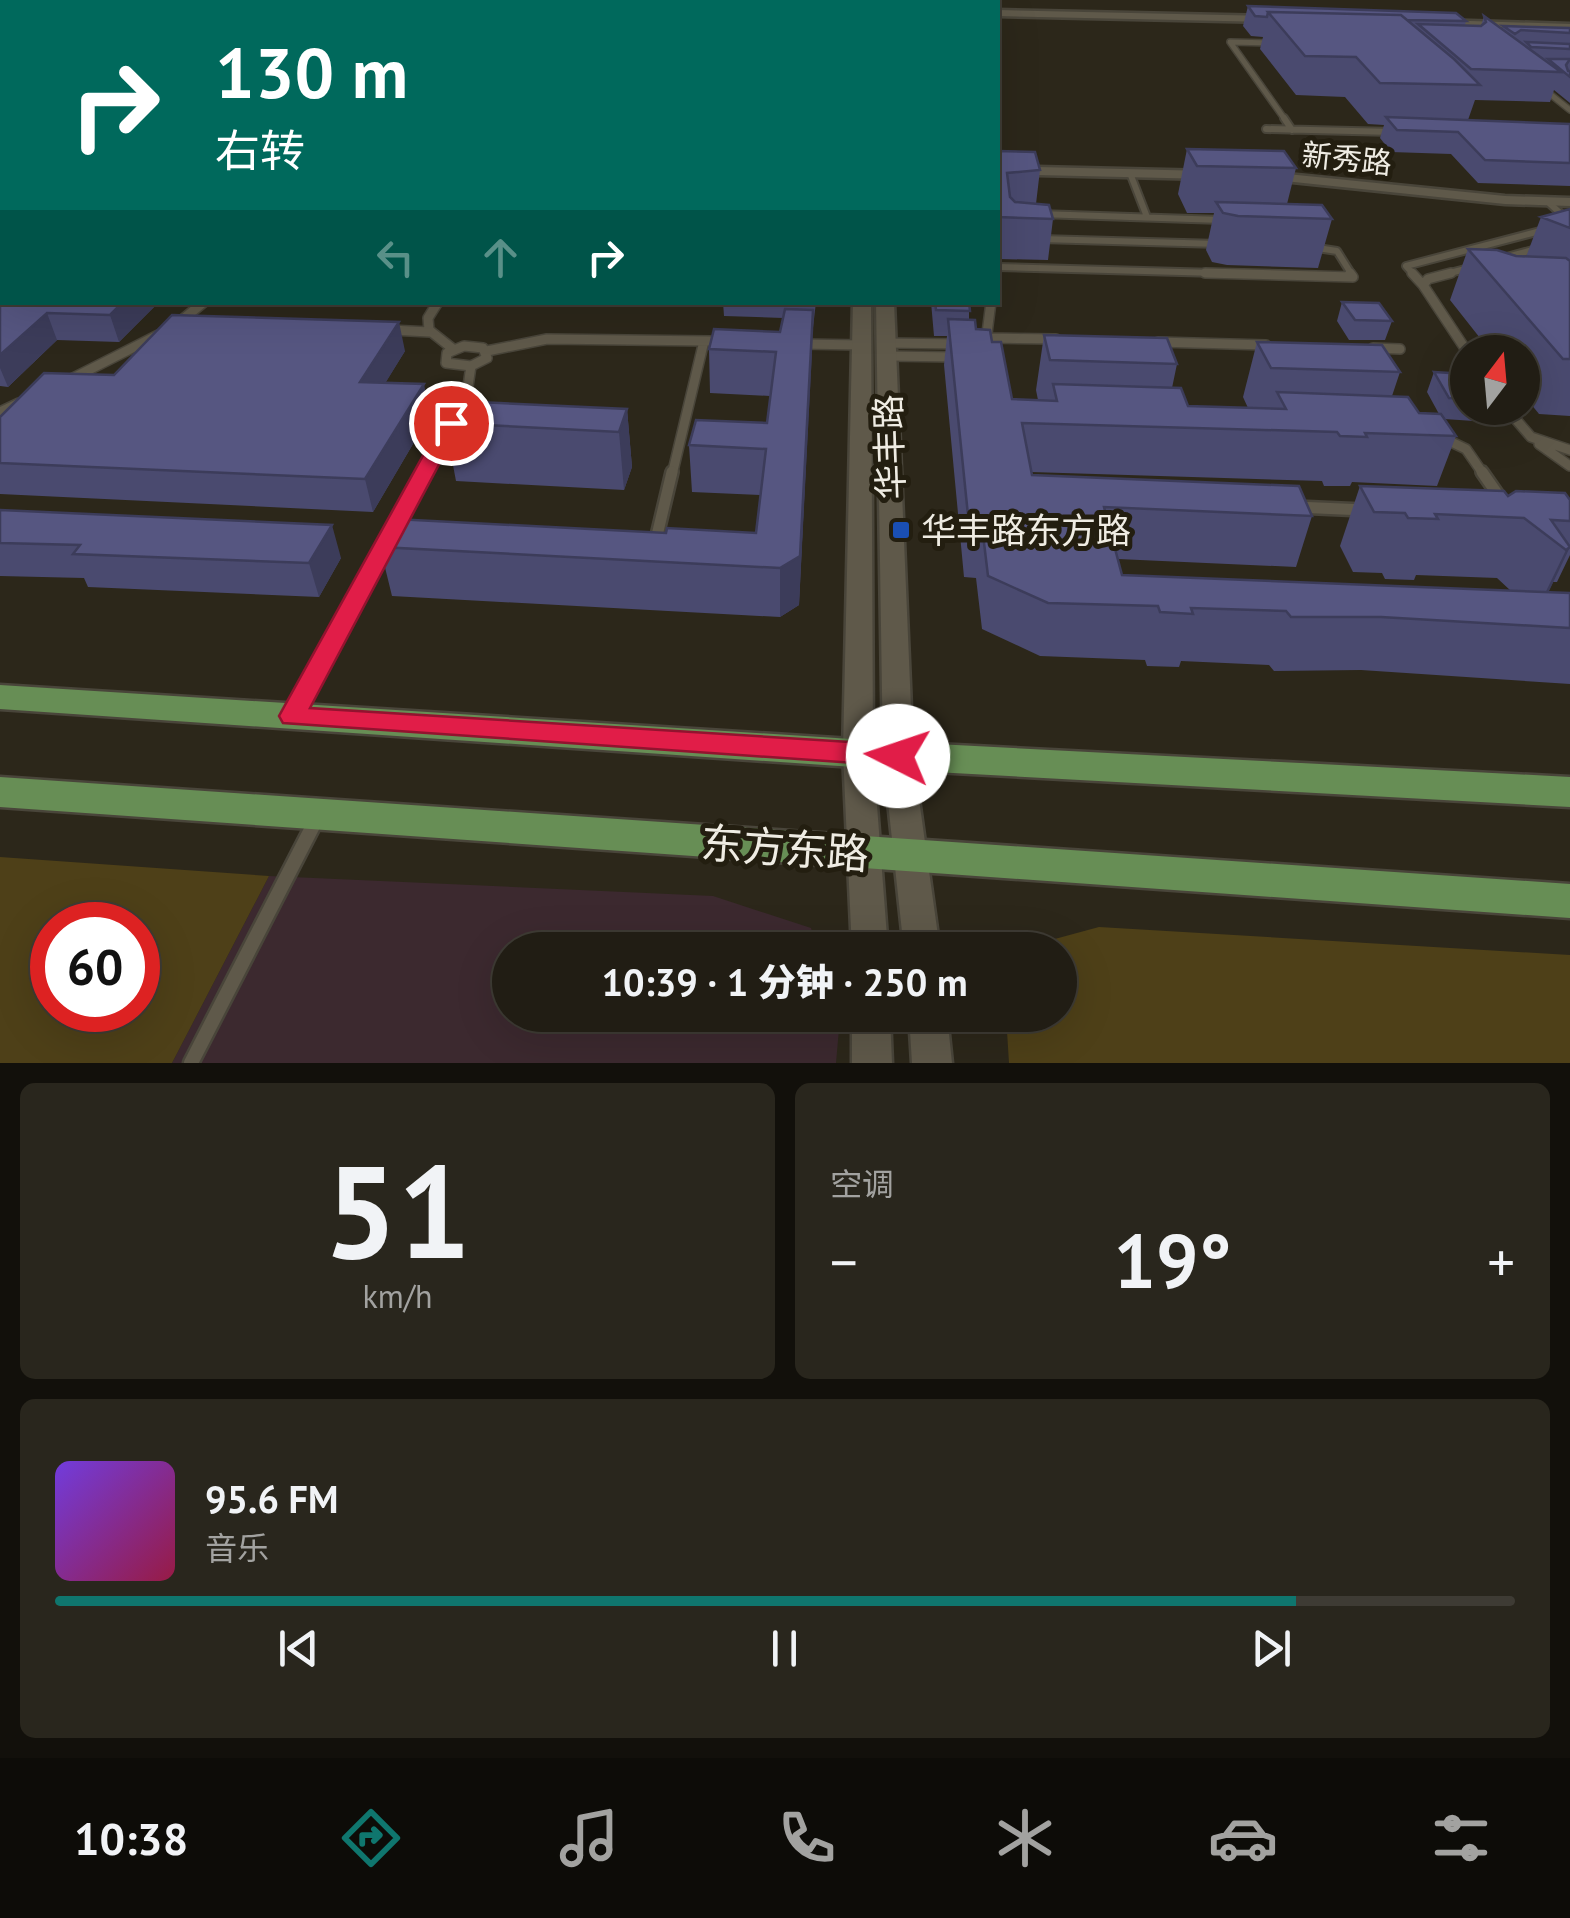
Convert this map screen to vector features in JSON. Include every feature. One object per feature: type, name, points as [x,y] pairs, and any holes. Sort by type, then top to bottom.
[{"type":"main road","points":[[0,698],[898,756],[1570,792]]},
{"type":"main road","name":"东方东路","points":[[0,792],[1570,901]]},
{"type":"street","points":[[1000,13],[1288,20]]},
{"type":"street","points":[[1423,23],[1570,26]]},
{"type":"street","points":[[1000,170],[1224,175]]},
{"type":"street","name":"新秀路","points":[[1261,176],[1570,202]]},
{"type":"street","name":"华丰路","points":[[863,305],[878,348],[898,756],[920,932]]},
{"type":"street","name":"华丰路","points":[[869,932],[858,753],[878,348],[885,305]]},
{"type":"street","points":[[871,1032],[872,1063]]},
{"type":"street","points":[[929,1032],[932,1063]]},
{"type":"lane","points":[[1462,24],[1474,34]]},
{"type":"lane","points":[[1284,43],[1230,42],[1292,130]]},
{"type":"lane","points":[[1534,81],[1570,110]]},
{"type":"lane","points":[[1266,129],[1411,132]]},
{"type":"lane","points":[[1130,173],[1148,218]]},
{"type":"lane","points":[[1548,202],[1570,222]]},
{"type":"lane","points":[[1032,214],[1241,220]]},
{"type":"lane","points":[[1457,335],[1406,266],[1548,229],[1570,239]]},
{"type":"lane","points":[[1022,238],[1232,244]]},
{"type":"lane","points":[[1499,260],[1570,239]]},
{"type":"lane","points":[[1000,267],[1353,277],[1337,251],[1309,247]]},
{"type":"lane","points":[[1423,285],[1428,279],[1482,264]]},
{"type":"lane","points":[[68,380],[178,323],[200,305]]},
{"type":"lane","points":[[430,332],[428,318],[436,305]]},
{"type":"lane","points":[[988,358],[986,341],[992,305]]},
{"type":"lane","points":[[178,323],[198,324]]},
{"type":"lane","points":[[372,330],[430,332],[453,349]]},
{"type":"lane","points":[[487,351],[483,361],[471,366],[446,363],[444,356],[453,349],[472,346],[487,351],[547,340],[724,342]]},
{"type":"lane","points":[[878,348],[1066,340]]},
{"type":"lane","points":[[646,552],[657,542],[704,341]]},
{"type":"lane","points":[[1145,342],[1282,346]]},
{"type":"lane","points":[[782,343],[971,358]]},
{"type":"lane","points":[[1361,348],[1400,349]]},
{"type":"lane","points":[[292,716],[468,393],[471,366]]},
{"type":"lane","points":[[0,412],[34,396]]},
{"type":"lane","points":[[1520,425],[1530,438],[1570,466]]},
{"type":"lane","points":[[1530,438],[1570,450]]},
{"type":"lane","points":[[1429,439],[1448,440],[1466,448],[1506,506],[1499,515]]},
{"type":"lane","points":[[1286,506],[1383,510]]},
{"type":"lane","points":[[386,543],[405,544]]},
{"type":"lane","points":[[190,1063],[319,814]]},
{"type":"shaded area","points":[[0,857],[269,876],[172,1063],[0,1063]]},
{"type":"shaded area","points":[[269,876],[713,896],[811,928],[812,932],[492,932],[492,1032],[839,1032],[836,1063],[172,1063]]},
{"type":"shaded area","points":[[1099,927],[1570,955],[1570,1063],[1009,1063],[1007,1032],[1077,1032],[1077,933]]},
{"type":"building","points":[[1248,6],[1456,13],[1466,21],[1407,20],[1401,15],[1268,12],[1267,17],[1255,16]]},
{"type":"building","points":[[1268,12],[1401,15],[1480,85],[1380,83],[1356,57],[1305,56]]},
{"type":"building","points":[[1484,16],[1561,72],[1471,69],[1418,24],[1481,26],[1486,22]]},
{"type":"building","points":[[1503,26],[1570,28],[1570,33],[1521,30],[1515,34]]},
{"type":"building","points":[[1526,42],[1570,44],[1570,49],[1531,47]]},
{"type":"building","points":[[1548,59],[1570,59],[1566,65],[1570,77]]},
{"type":"building","points":[[1386,117],[1570,124],[1570,163],[1485,160],[1458,132],[1397,130]]},
{"type":"building","points":[[1187,149],[1284,151],[1296,168],[1197,166]]},
{"type":"building","points":[[1000,151],[1035,152],[1040,170],[1007,173],[1010,197],[1015,202],[1049,205],[1053,219],[1000,217]]},
{"type":"building","points":[[1216,202],[1322,205],[1332,219],[1238,216],[1223,213]]},
{"type":"building","points":[[1570,209],[1570,228],[1541,217]]},
{"type":"building","points":[[1468,249],[1570,261],[1570,359],[1563,359]]},
{"type":"building","points":[[1342,302],[1379,303],[1392,321],[1355,320]]},
{"type":"building","points":[[0,305],[120,305],[110,315],[47,313],[0,355]]},
{"type":"building","points":[[935,305],[969,305],[970,311],[936,310]]},
{"type":"building","points":[[785,309],[813,310],[800,556],[780,568],[380,547],[395,519],[666,533],[667,528],[756,533],[766,449],[689,445],[696,420],[767,423],[776,352],[709,349],[714,329],[780,332]]},
{"type":"building","points":[[172,315],[399,322],[360,382],[424,384],[365,479],[0,463],[0,417],[44,373],[114,375]]},
{"type":"building","points":[[948,319],[975,320],[976,329],[990,330],[992,342],[1001,342],[1012,399],[1057,401],[1053,384],[1181,388],[1188,406],[1286,409],[1277,392],[1408,397],[1419,413],[1441,414],[1456,436],[1365,433],[1367,437],[1340,436],[1337,432],[1022,423],[1032,475],[1299,486],[1312,516],[1104,507],[1122,575],[1570,593],[1570,628],[1381,617],[1291,617],[1286,611],[1191,608],[1193,614],[1160,612],[1158,606],[1048,603],[988,576],[982,526],[969,525]]},
{"type":"building","points":[[1044,335],[1167,338],[1177,364],[1050,360]]},
{"type":"building","points":[[1257,342],[1382,345],[1400,372],[1271,368]]},
{"type":"building","points":[[1434,372],[1450,373],[1449,398]]},
{"type":"building","points":[[457,401],[627,409],[619,432],[445,423]]},
{"type":"building","points":[[1360,486],[1504,491],[1508,496],[1516,491],[1565,493],[1570,500],[1570,521],[1551,520],[1570,547],[1566,550],[1524,518],[1435,514],[1438,519],[1408,518],[1405,513],[1374,512]]},
{"type":"building","points":[[0,510],[332,525],[309,563],[73,554],[80,545],[0,543]]},
{"type":"place","name":"华丰路东方路","points":[[901,530]]},
{"type":"route","points":[[451,423],[292,716],[898,756]]}]
